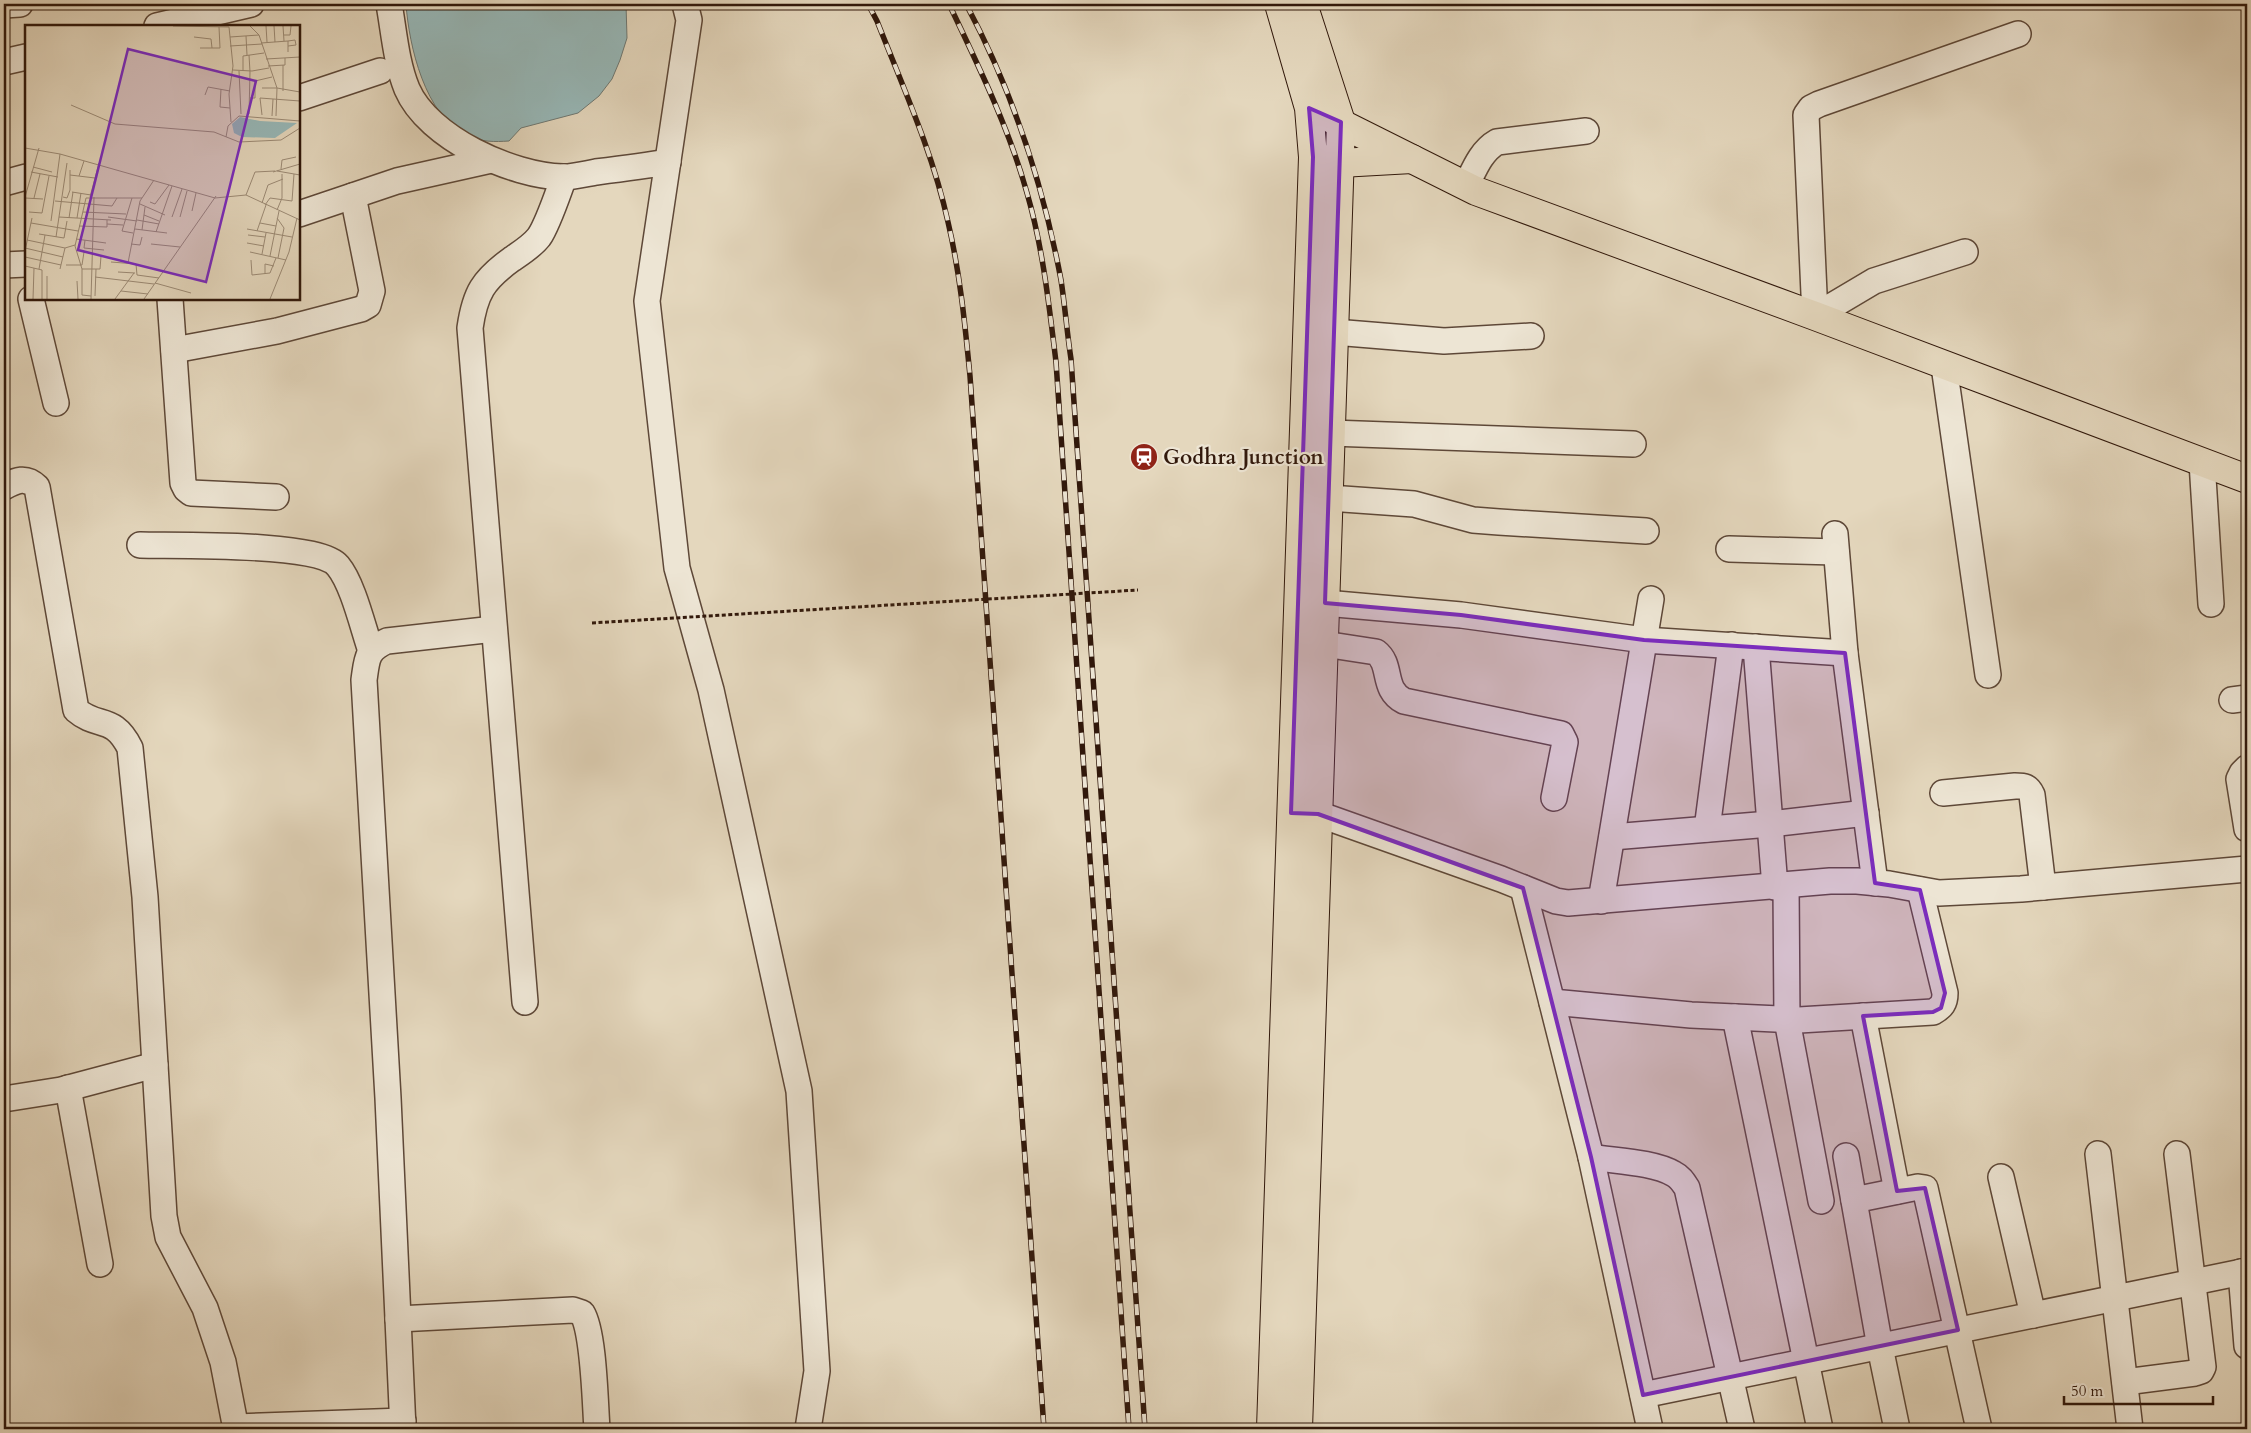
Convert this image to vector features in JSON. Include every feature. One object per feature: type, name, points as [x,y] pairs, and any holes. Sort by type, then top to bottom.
[{"type":"main road","points":[[1271,1429],[1313,157],[1309,108],[1279,4]]},
{"type":"main road","points":[[1298,1429],[1341,122],[1303,4]]},
{"type":"main road","points":[[1309,108],[1341,122],[1466,186],[2247,479]]},
{"type":"main road","points":[[1313,157],[1340,163],[1414,159]]},
{"type":"street","points":[[4,5],[20,4]]},
{"type":"street","points":[[160,25],[191,11],[251,4]]},
{"type":"street","points":[[389,4],[400,70],[408,91],[422,113],[443,131],[491,160],[542,175],[564,177],[668,162]]},
{"type":"street","points":[[685,4],[689,20],[647,301],[676,568],[711,690],[799,1091],[817,1371],[808,1429]]},
{"type":"street","points":[[1965,252],[1880,279],[1862,287],[1814,316],[1806,115],[1811,108],[1819,104],[2018,34]]},
{"type":"street","points":[[4,62],[25,57]]},
{"type":"street","points":[[300,98],[380,71]]},
{"type":"street","points":[[1466,186],[1484,153],[1489,146],[1497,142],[1586,130]]},
{"type":"street","points":[[300,214],[397,181],[491,160]]},
{"type":"street","points":[[525,1002],[470,328],[473,306],[480,289],[504,265],[527,249],[539,236],[564,177]]},
{"type":"street","points":[[4,183],[25,178]]},
{"type":"street","points":[[174,350],[277,331],[361,309],[368,305],[372,291],[353,196]]},
{"type":"street","points":[[30,300],[56,403]]},
{"type":"street","points":[[170,300],[186,490],[191,493],[276,498]]},
{"type":"street","points":[[1334,332],[1444,341],[1531,336]]},
{"type":"street","points":[[1944,366],[1988,675]]},
{"type":"street","points":[[1331,433],[1633,444]]},
{"type":"street","points":[[2202,462],[2211,604]]},
{"type":"street","points":[[4,487],[14,481],[25,480],[37,487],[40,496],[76,710],[81,715],[118,729],[130,748],[145,897],[164,1216],[168,1237],[205,1308],[223,1362],[236,1428],[403,1425],[388,1098],[364,680],[367,657],[374,647],[387,641],[494,629]]},
{"type":"street","points":[[1329,498],[1414,504],[1482,521],[1646,531]]},
{"type":"street","points":[[1730,549],[1835,543],[1845,652],[1876,883]]},
{"type":"street","points":[[140,545],[278,549],[320,556],[338,566],[348,585],[371,651]]},
{"type":"street","points":[[1601,901],[1651,599]]},
{"type":"street","points":[[1325,603],[1461,615],[1644,640],[1845,652]]},
{"type":"street","points":[[1324,644],[1376,652],[1381,656],[1384,663],[1390,689],[1395,697],[1404,701],[1561,734],[1565,742],[1554,798]]},
{"type":"street","points":[[1707,829],[1731,645]]},
{"type":"street","points":[[1756,647],[1770,824],[1780,886],[1787,1020],[1821,1201]]},
{"type":"street","points":[[2247,768],[2239,779],[2247,829]]},
{"type":"street","points":[[1943,793],[2014,786],[2024,786],[2029,789],[2032,795],[2043,887]]},
{"type":"street","points":[[1612,837],[1770,824],[1866,812]]},
{"type":"street","points":[[1291,813],[1318,814],[1556,901],[1568,903],[1830,881],[1876,883],[1940,893],[2043,887],[2247,869]]},
{"type":"street","points":[[1523,888],[1592,1157],[1650,1429]]},
{"type":"street","points":[[1552,1002],[1787,1020],[1933,1012],[1940,1008],[1945,1000],[1920,890]]},
{"type":"street","points":[[1863,1016],[1897,1191]]},
{"type":"street","points":[[1735,1017],[1820,1429]]},
{"type":"street","points":[[4,1099],[68,1088],[155,1065]]},
{"type":"street","points":[[68,1088],[100,1264]]},
{"type":"street","points":[[2098,1154],[2130,1429]]},
{"type":"street","points":[[2125,1382],[2201,1371],[2203,1367],[2177,1154]]},
{"type":"street","points":[[1846,1156],[1880,1347],[1897,1429]]},
{"type":"street","points":[[1592,1157],[1650,1166],[1672,1172],[1681,1178],[1687,1188],[1742,1429]]},
{"type":"street","points":[[2001,1177],[2033,1315]]},
{"type":"street","points":[[1854,1200],[1897,1191],[1925,1188],[1979,1429]]},
{"type":"street","points":[[1643,1395],[2244,1272],[2247,1346]]},
{"type":"street","points":[[398,1319],[573,1310],[582,1313],[586,1320],[589,1338],[597,1429]]},
{"type":"path","points":[[592,623],[1138,590]]},
{"type":"highlighted area","points":[[1309,108],[1341,122],[1325,603],[1461,615],[1644,640],[1845,653],[1875,883],[1920,890],[1945,993],[1941,1008],[1933,1012],[1863,1016],[1897,1191],[1925,1188],[1958,1330],[1643,1395],[1591,1157],[1523,888],[1318,814],[1291,813],[1313,157]]},
{"type":"water","points":[[406,4],[626,4],[627,38],[612,79],[599,96],[578,113],[521,128],[509,141],[483,140],[467,136],[452,126],[440,113],[430,97],[422,78],[411,40]]},
{"type":"railway","points":[[868,4],[877,21],[907,95],[926,145],[942,196],[959,279],[964,318],[970,376],[1044,1429]]},
{"type":"railway","points":[[949,4],[992,97],[1020,169],[1033,214],[1051,319],[1056,362],[1129,1429]]},
{"type":"railway","points":[[966,4],[998,70],[1024,138],[1054,244],[1064,300],[1071,359],[1145,1429]]},
{"type":"place","name":"Godhra Junction","points":[[1144,457]]}]
